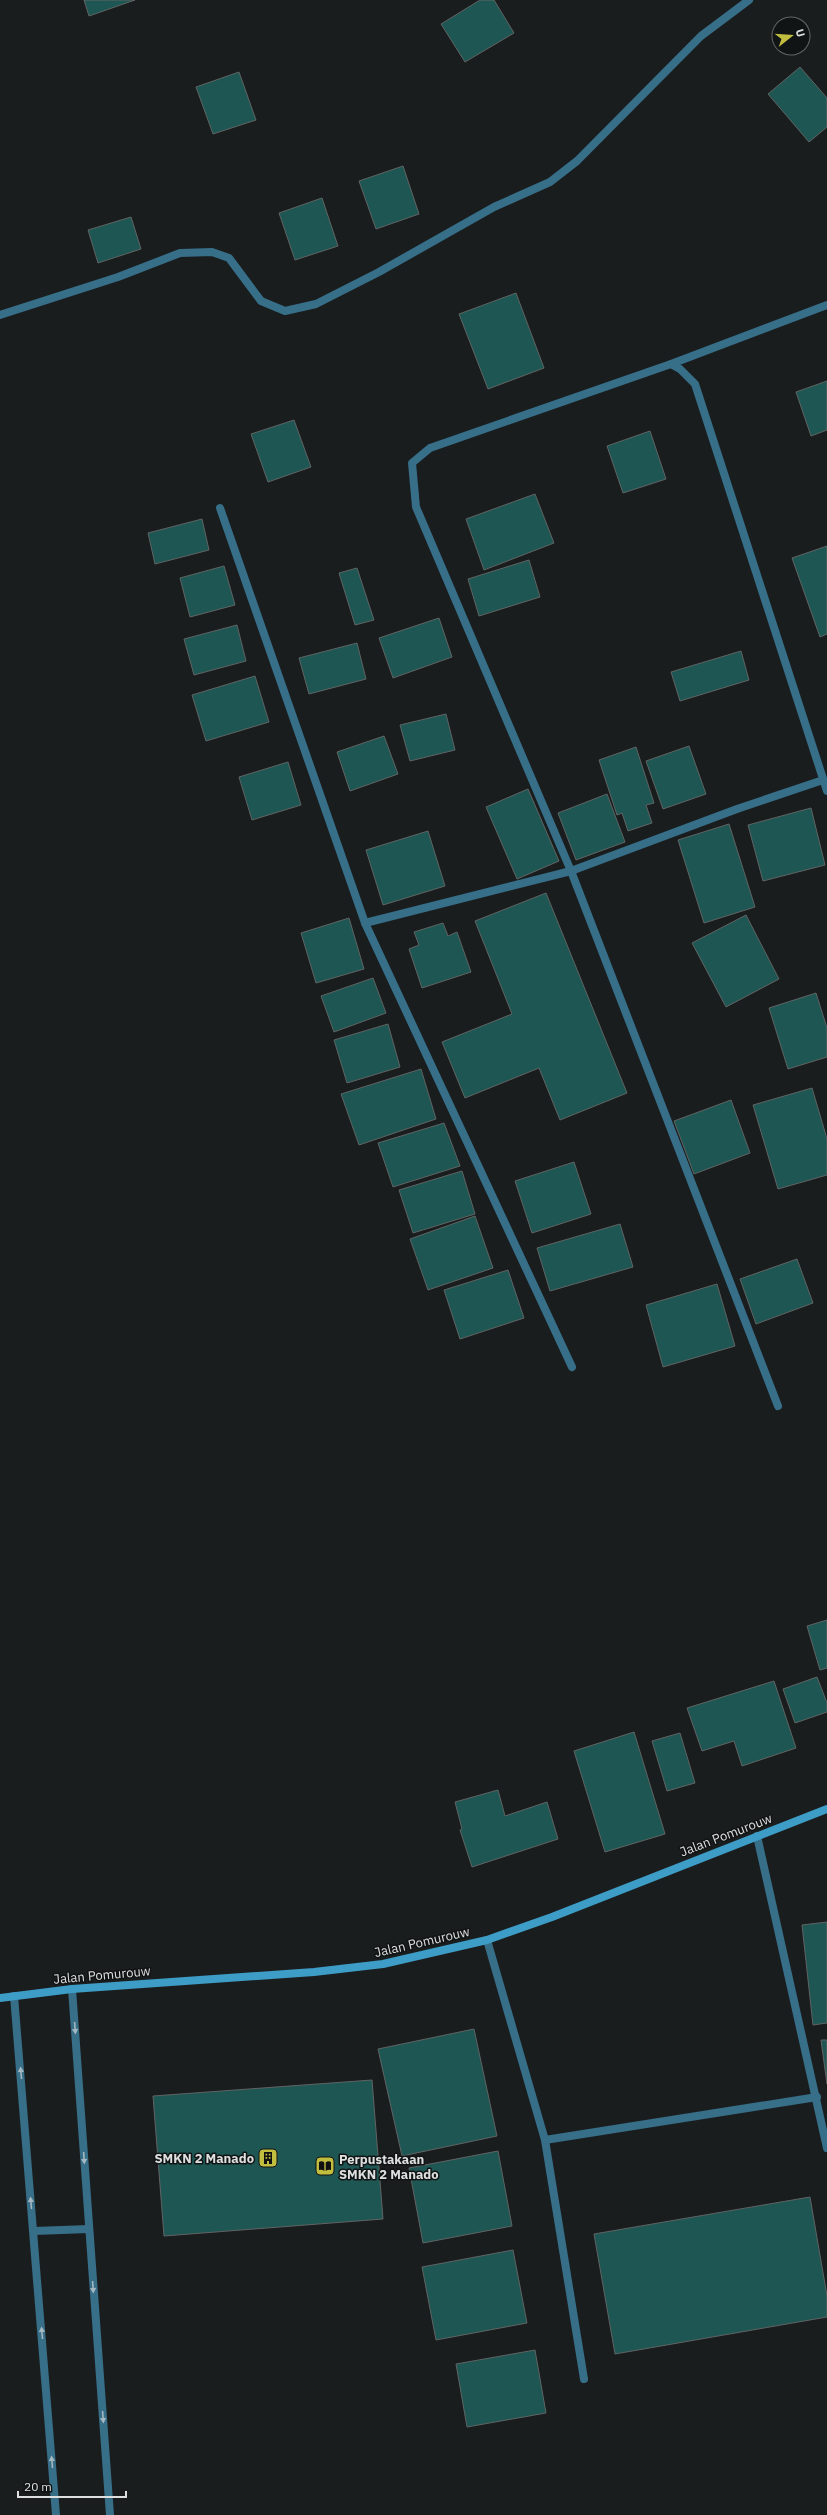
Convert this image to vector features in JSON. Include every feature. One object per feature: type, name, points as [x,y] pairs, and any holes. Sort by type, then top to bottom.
[{"type":"main road","name":"Jalan Pomurouw","points":[[0,1998],[72,1989],[314,1972],[383,1964],[487,1940],[552,1917],[827,1810]]},
{"type":"street","points":[[0,315],[118,277],[180,253],[212,252],[230,258],[261,301],[285,311],[316,304],[379,272],[494,206],[550,182],[577,161],[701,36],[749,0]]},
{"type":"street","points":[[778,1406],[571,871],[416,507],[412,463],[430,448],[671,364],[827,305]]},
{"type":"street","points":[[671,364],[680,369],[695,384],[827,791]]},
{"type":"street","points":[[220,508],[365,924],[572,1367]]},
{"type":"street","points":[[365,924],[571,871],[737,809],[823,780]]},
{"type":"street","points":[[757,1836],[817,2097],[827,2148]]},
{"type":"street","points":[[487,1940],[545,2140],[584,2379]]},
{"type":"street","points":[[72,1989],[110,2515]]},
{"type":"street","points":[[14,1996],[56,2515]]},
{"type":"street","points":[[545,2140],[817,2097]]},
{"type":"street","points":[[34,2231],[89,2229]]},
{"type":"building","points":[[84,0],[135,0],[89,16]]},
{"type":"building","points":[[480,0],[494,0],[514,33],[465,62],[441,24]]},
{"type":"building","points":[[800,67],[827,98],[827,127],[809,142],[768,94]]},
{"type":"building","points":[[239,72],[256,120],[213,134],[196,87]]},
{"type":"building","points":[[403,166],[419,214],[376,229],[359,181]]},
{"type":"building","points":[[322,198],[338,246],[295,260],[279,213]]},
{"type":"building","points":[[131,217],[141,249],[98,263],[88,230]]},
{"type":"building","points":[[516,293],[544,368],[488,389],[459,314]]},
{"type":"building","points":[[827,381],[827,430],[811,436],[796,392]]},
{"type":"building","points":[[294,420],[311,467],[268,482],[251,434]]},
{"type":"building","points":[[650,431],[666,479],[623,493],[607,446]]},
{"type":"building","points":[[535,494],[554,543],[484,570],[466,519]]},
{"type":"building","points":[[202,519],[209,550],[155,564],[148,533]]},
{"type":"building","points":[[827,546],[827,634],[820,637],[792,558]]},
{"type":"building","points":[[529,560],[540,597],[479,616],[468,579]]},
{"type":"building","points":[[224,566],[235,605],[190,617],[180,578]]},
{"type":"building","points":[[357,568],[374,620],[355,625],[339,573]]},
{"type":"building","points":[[439,618],[452,657],[393,678],[379,638]]},
{"type":"building","points":[[237,625],[246,661],[194,675],[184,639]]},
{"type":"building","points":[[357,643],[366,679],[309,694],[299,658]]},
{"type":"building","points":[[741,651],[749,680],[680,701],[671,672]]},
{"type":"building","points":[[255,676],[269,722],[206,741],[192,695]]},
{"type":"building","points":[[446,714],[455,750],[410,761],[400,725]]},
{"type":"building","points":[[384,736],[398,774],[350,791],[337,752]]},
{"type":"building","points":[[689,746],[706,794],[663,809],[646,761]]},
{"type":"building","points":[[636,747],[654,803],[646,805],[652,823],[628,831],[622,813],[617,815],[599,760]]},
{"type":"building","points":[[288,762],[301,805],[252,820],[239,777]]},
{"type":"building","points":[[528,789],[559,861],[517,879],[486,807]]},
{"type":"building","points":[[607,794],[625,842],[576,860],[558,813]]},
{"type":"building","points":[[811,808],[825,865],[763,881],[748,825]]},
{"type":"building","points":[[729,824],[755,907],[704,923],[678,840]]},
{"type":"building","points":[[428,831],[445,886],[383,905],[366,850]]},
{"type":"building","points":[[546,893],[627,1093],[560,1120],[539,1068],[465,1098],[442,1042],[512,1014],[475,921]]},
{"type":"building","points":[[746,915],[779,979],[726,1007],[692,943]]},
{"type":"building","points":[[349,918],[364,969],[316,983],[301,933]]},
{"type":"building","points":[[443,923],[448,936],[457,932],[471,972],[422,988],[409,949],[419,945],[414,932]]},
{"type":"building","points":[[373,978],[386,1013],[334,1032],[321,996]]},
{"type":"building","points":[[816,993],[827,1028],[827,1057],[788,1069],[769,1008]]},
{"type":"building","points":[[388,1024],[400,1067],[347,1083],[334,1040]]},
{"type":"building","points":[[421,1069],[436,1119],[359,1145],[341,1094]]},
{"type":"building","points":[[812,1088],[827,1139],[827,1175],[778,1189],[753,1105]]},
{"type":"building","points":[[731,1100],[750,1153],[694,1174],[674,1121]]},
{"type":"building","points":[[444,1123],[460,1166],[393,1187],[378,1143]]},
{"type":"building","points":[[574,1162],[591,1214],[532,1233],[515,1181]]},
{"type":"building","points":[[462,1171],[475,1214],[413,1233],[399,1190]]},
{"type":"building","points":[[475,1216],[493,1268],[428,1290],[410,1239]]},
{"type":"building","points":[[620,1224],[633,1267],[550,1291],[537,1248]]},
{"type":"building","points":[[797,1259],[813,1303],[756,1324],[740,1279]]},
{"type":"building","points":[[508,1270],[524,1318],[460,1339],[444,1290]]},
{"type":"building","points":[[717,1284],[735,1346],[663,1367],[646,1305]]},
{"type":"building","points":[[827,1620],[827,1668],[820,1670],[807,1626]]},
{"type":"building","points":[[817,1677],[827,1703],[827,1712],[795,1723],[783,1689]]},
{"type":"building","points":[[774,1681],[796,1748],[742,1766],[734,1741],[702,1751],[687,1708]]},
{"type":"building","points":[[634,1732],[665,1834],[605,1852],[574,1751]]},
{"type":"building","points":[[680,1733],[695,1783],[667,1791],[652,1741]]},
{"type":"building","points":[[498,1790],[505,1816],[547,1802],[558,1839],[472,1867],[460,1830],[462,1829],[455,1802]]},
{"type":"building","points":[[827,1922],[827,2023],[813,2025],[802,1925]]},
{"type":"building","points":[[474,2029],[497,2136],[402,2156],[378,2049]]},
{"type":"building","points":[[821,2040],[827,2040],[827,2084]]},
{"type":"building","name":"SMKN 2 Manado","points":[[372,2080],[383,2219],[164,2236],[153,2096]]},
{"type":"building","points":[[498,2151],[512,2226],[423,2243],[409,2168]]},
{"type":"building","points":[[810,2197],[827,2296],[827,2317],[615,2354],[594,2234]]},
{"type":"building","points":[[513,2250],[527,2323],[436,2340],[422,2267]]},
{"type":"building","points":[[535,2350],[546,2413],[467,2427],[456,2364]]},
{"type":"place","name":"SMKN 2 Manado","points":[[268,2158]]},
{"type":"place","name":"Perpustakaan SMKN 2 Manado","points":[[325,2166]]}]
